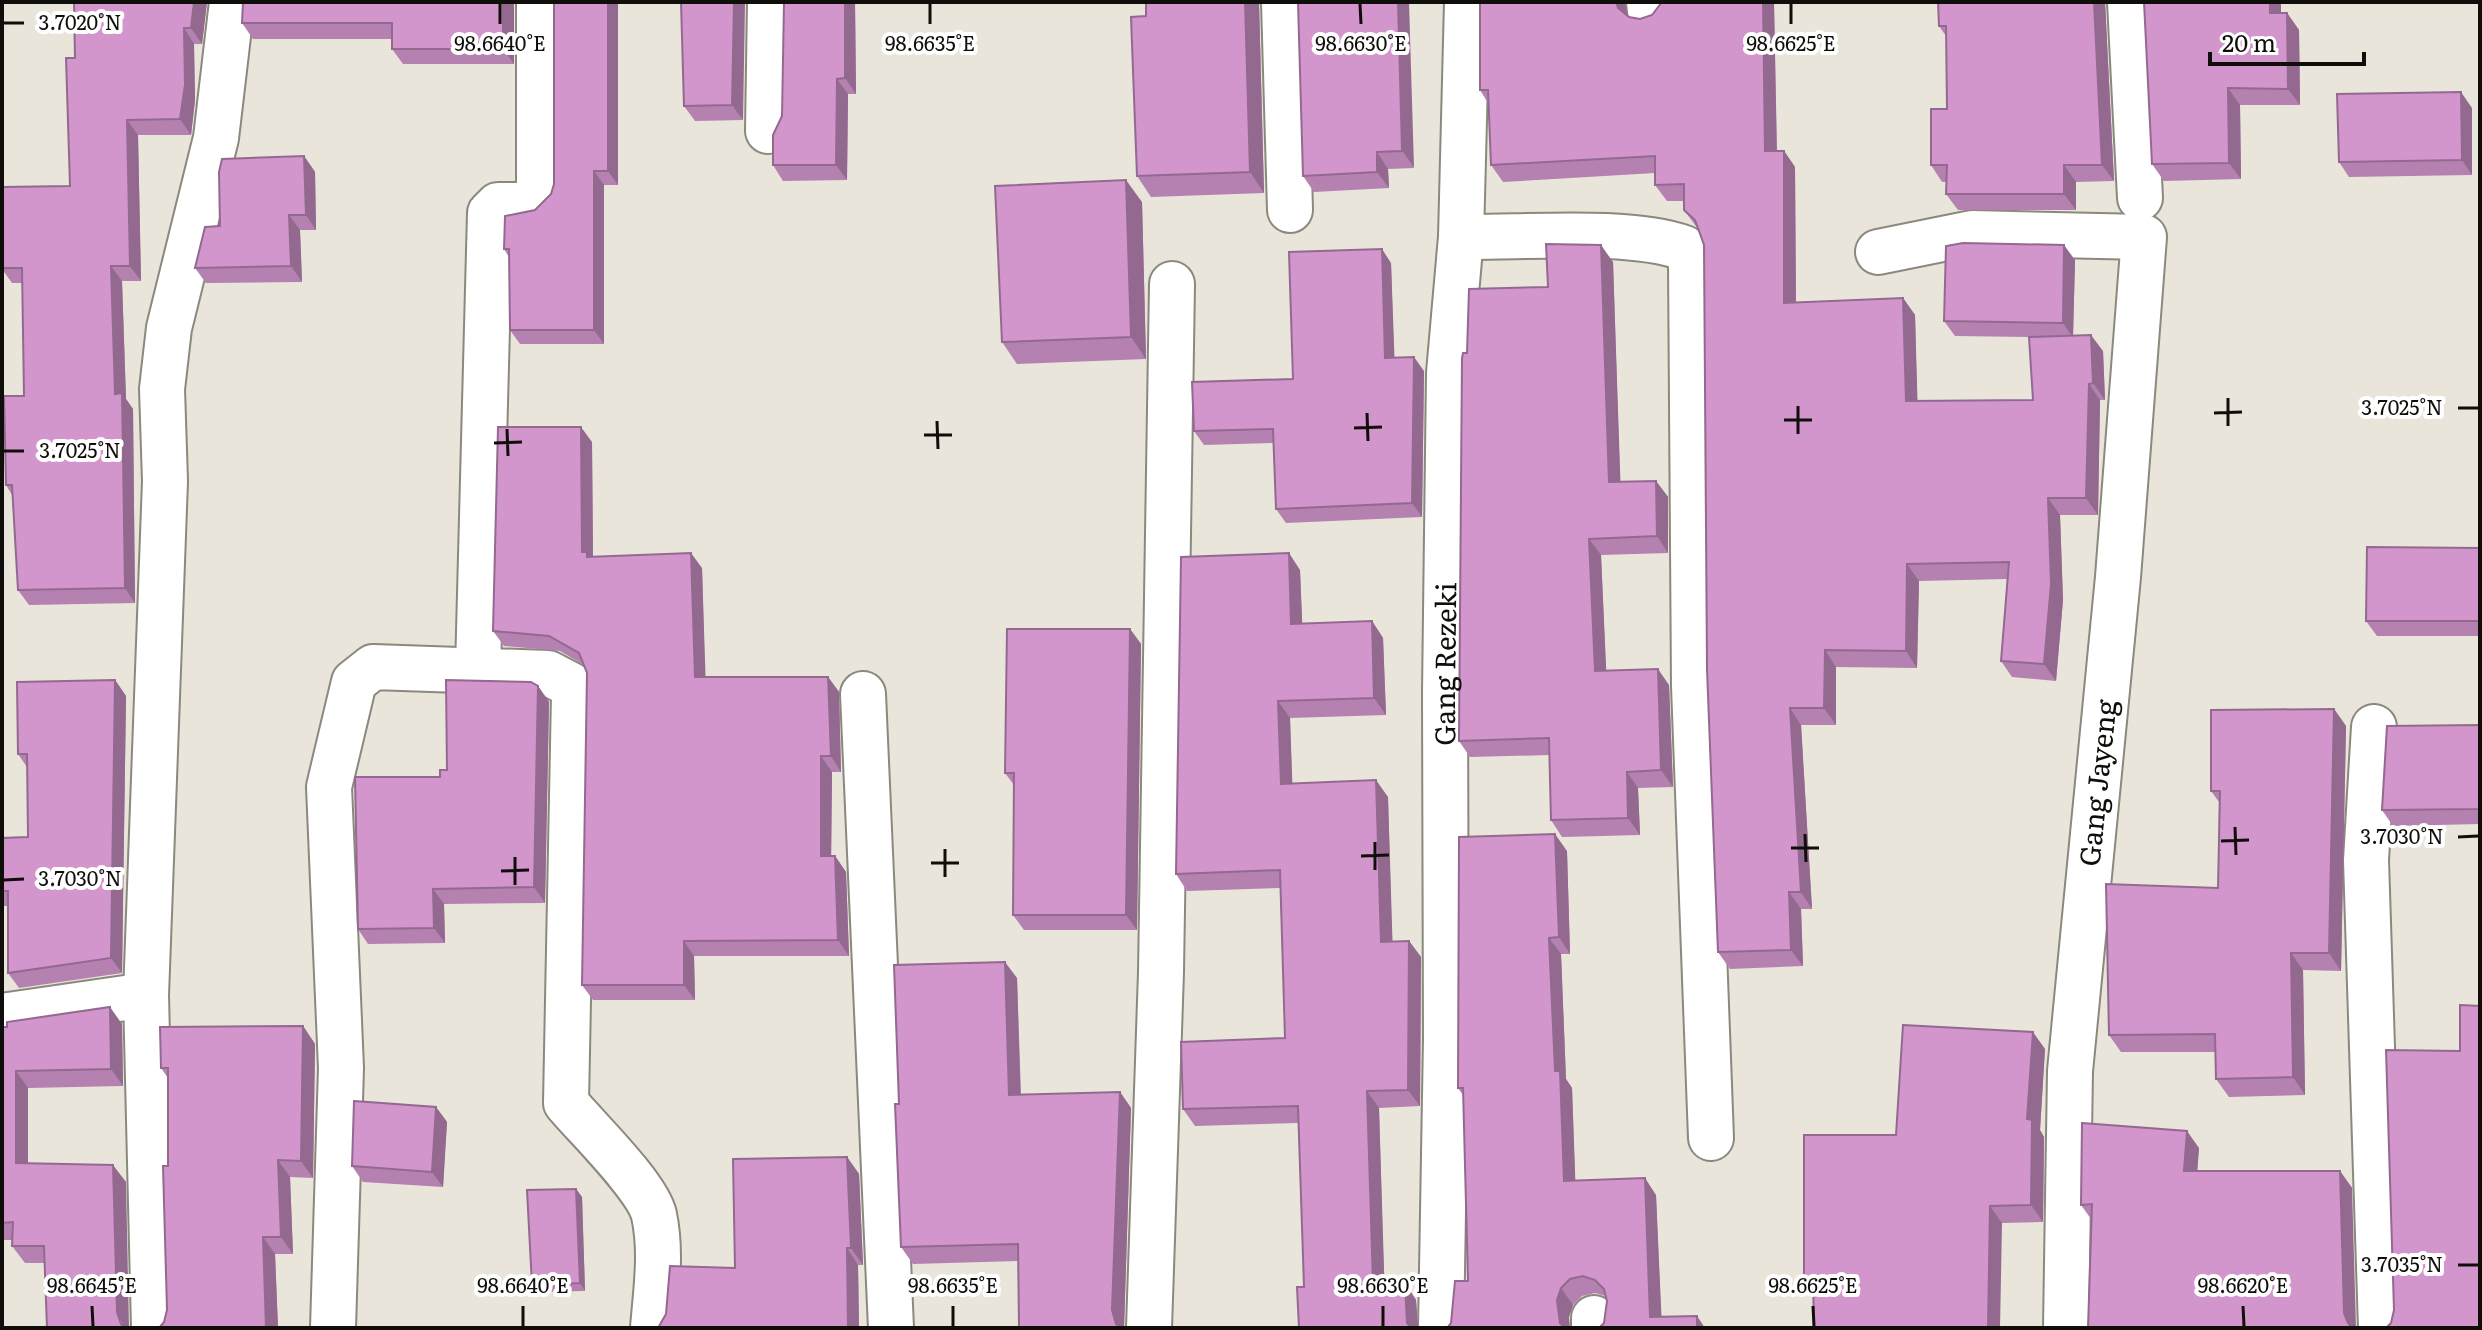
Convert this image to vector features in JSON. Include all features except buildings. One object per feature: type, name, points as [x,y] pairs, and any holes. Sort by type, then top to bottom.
[{"type":"street","points":[[154,1328],[146,995],[165,481],[162,389],[169,328],[216,138],[232,2]]},
{"type":"street","points":[[478,670],[490,213],[498,205],[529,205],[539,197],[539,2]]},
{"type":"street","points":[[768,131],[770,2]]},
{"type":"street","points":[[1284,2],[1290,210]]},
{"type":"street","name":"Gang Rezeki","points":[[1441,1328],[1446,1039],[1445,694],[1449,373],[1461,237],[1467,2]]},
{"type":"street","name":"Gang Jayeng","points":[[2066,1328],[2070,1071],[2118,577],[2142,218],[2130,2]]},
{"type":"street","points":[[1878,252],[1972,233],[2142,218]]},
{"type":"street","points":[[1461,237],[1622,238],[1668,242],[1684,248],[1691,262],[1694,686],[1711,1138]]},
{"type":"street","points":[[1149,1328],[1161,972],[1172,284]]},
{"type":"street","points":[[333,1328],[341,1068],[329,787],[354,682],[373,667],[548,673],[571,685],[574,695],[566,1103],[643,1190],[654,1214],[658,1266],[653,1328]]},
{"type":"street","points":[[863,694],[891,1328]]},
{"type":"street","points":[[2374,727],[2366,860],[2381,1328]]},
{"type":"street","points":[[2,1016],[146,995]]}]
